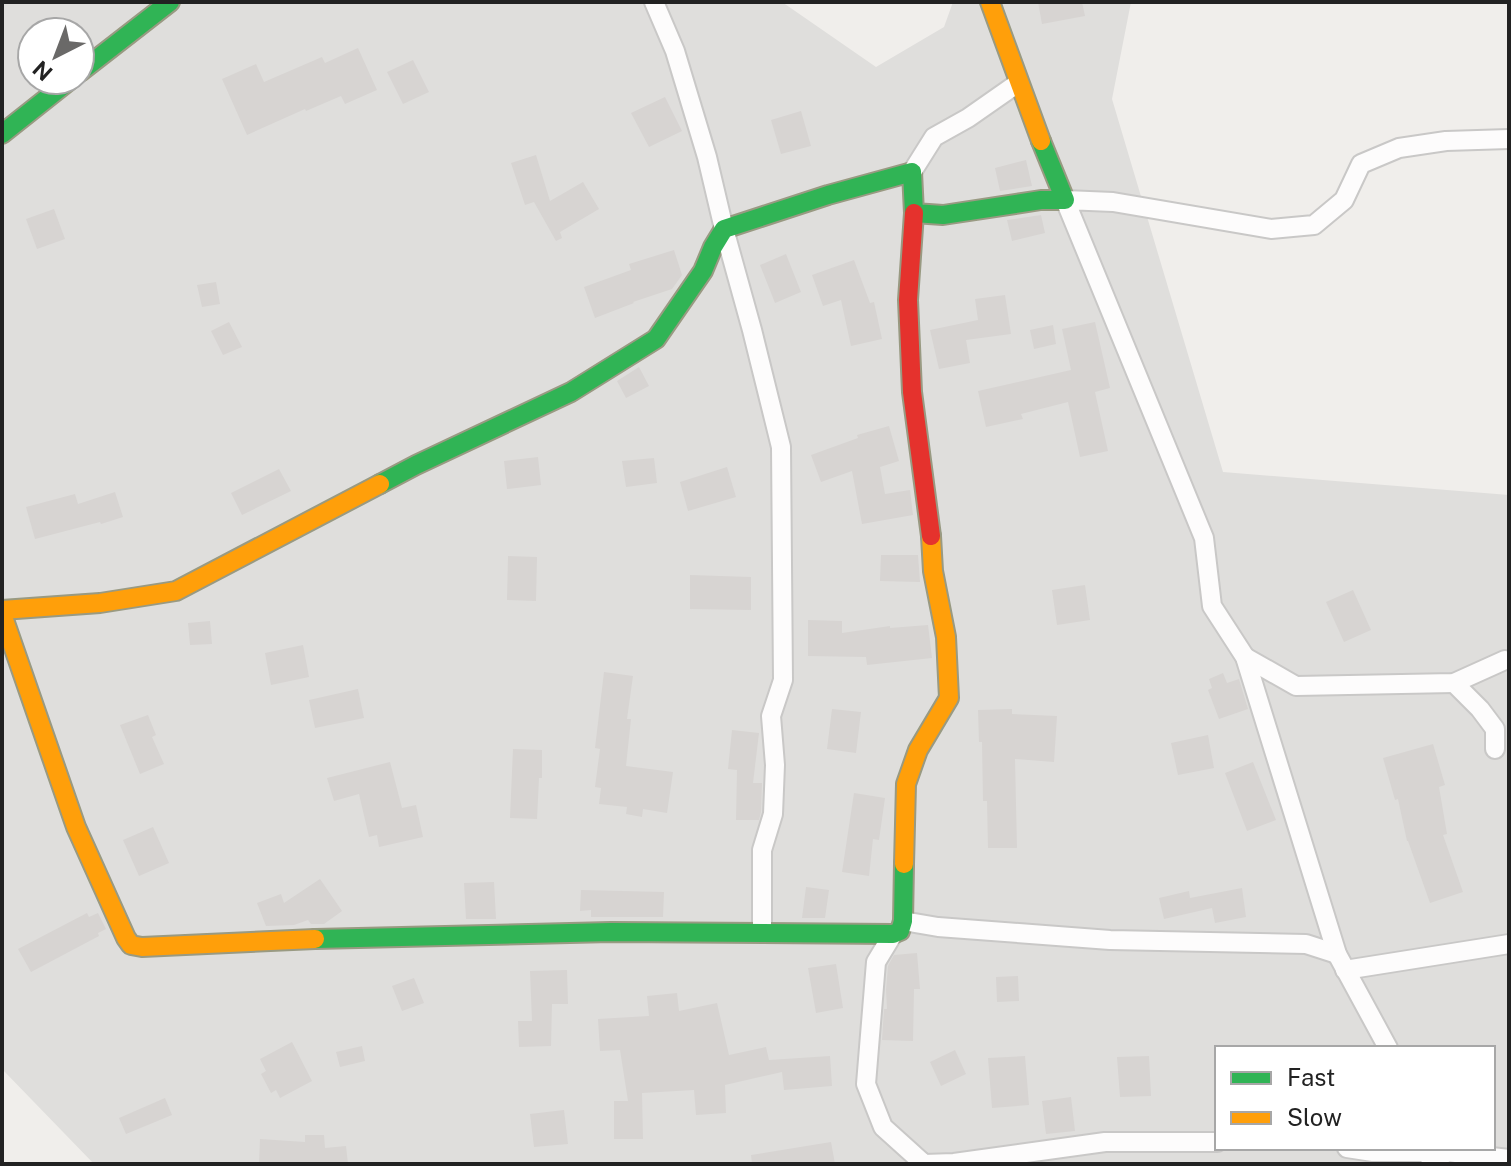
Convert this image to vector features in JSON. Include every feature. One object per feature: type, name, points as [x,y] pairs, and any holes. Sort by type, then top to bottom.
[{"type":"street","points":[[96,60],[170,2]]},
{"type":"street","points":[[654,2],[675,51],[707,157],[781,447],[783,680],[771,716],[775,765],[773,814],[762,850],[762,931]]},
{"type":"street","points":[[990,2],[1018,83],[1204,538],[1212,606],[1245,657],[1341,962],[1387,1046]]},
{"type":"street","points":[[1018,83],[968,118],[934,137],[912,172],[914,213],[908,300],[912,392],[933,550],[933,571],[946,637],[949,698],[918,750],[906,784],[898,927],[876,962],[866,1084],[883,1127],[924,1164],[954,1163],[1105,1142],[1215,1142]]},
{"type":"street","points":[[2,134],[50,96]]},
{"type":"street","points":[[914,213],[943,215],[1041,200],[1065,200],[1113,202],[1271,229],[1314,225],[1344,200],[1361,164],[1399,148],[1446,141],[1509,139]]},
{"type":"street","points":[[912,172],[724,229],[703,271],[656,339],[571,392],[416,465],[176,591],[100,603],[2,612],[76,827],[131,945],[477,933],[938,927],[1110,940],[1306,944],[1341,962],[1509,944]]},
{"type":"street","points":[[1245,657],[1296,686],[1454,683],[1505,660]]},
{"type":"street","points":[[1454,683],[1495,729],[1495,749]]},
{"type":"street","points":[[1360,1150],[1445,1150],[1509,1159]]},
{"type":"street","points":[[1430,1164],[1445,1150]]},
{"type":"shaded area","points":[[2,2],[782,2],[876,67],[944,27],[953,2],[1131,2],[1112,99],[1223,472],[1509,495],[1509,1164],[94,1164],[2,1069]]},
{"type":"building","points":[[1038,2],[1082,2],[1085,16],[1042,24]]},
{"type":"building","points":[[358,48],[377,90],[345,104],[341,96],[247,135],[222,79],[256,64],[264,82],[322,57],[325,63]]},
{"type":"building","points":[[413,60],[429,92],[403,104],[387,72]]},
{"type":"building","points":[[665,97],[682,131],[649,147],[631,113]]},
{"type":"building","points":[[801,111],[811,146],[781,154],[771,120]]},
{"type":"building","points":[[536,155],[550,201],[583,182],[599,209],[560,232],[562,238],[556,241],[534,202],[525,205],[511,163]]},
{"type":"building","points":[[1026,160],[1032,186],[1000,191],[995,168]]},
{"type":"building","points":[[54,209],[65,239],[37,249],[26,219]]},
{"type":"building","points":[[1041,215],[1045,233],[1012,241],[1007,220]]},
{"type":"building","points":[[674,250],[682,275],[672,289],[595,318],[584,287],[631,270],[629,264]]},
{"type":"building","points":[[786,254],[801,292],[775,303],[760,265]]},
{"type":"building","points":[[854,260],[870,303],[874,302],[882,339],[851,346],[841,300],[823,306],[812,275]]},
{"type":"building","points":[[216,282],[220,304],[202,307],[197,285]]},
{"type":"building","points":[[1005,295],[1011,334],[966,340],[970,363],[939,369],[930,330],[978,320],[975,299]]},
{"type":"building","points":[[229,322],[242,347],[223,355],[211,331]]},
{"type":"building","points":[[1095,322],[1110,388],[1095,392],[1108,451],[1080,457],[1068,402],[1021,414],[1023,419],[986,427],[978,391],[1071,370],[1062,329]]},
{"type":"building","points":[[1053,325],[1056,344],[1034,349],[1030,330]]},
{"type":"building","points":[[639,367],[649,386],[626,398],[617,381]]},
{"type":"building","points":[[889,426],[899,461],[880,467],[885,494],[910,490],[913,515],[862,524],[852,471],[821,482],[811,455],[858,438],[857,435]]},
{"type":"building","points":[[538,457],[541,485],[507,489],[504,461]]},
{"type":"building","points":[[654,458],[657,483],[626,487],[622,461]]},
{"type":"building","points":[[727,467],[736,497],[688,511],[680,482]]},
{"type":"building","points":[[279,469],[291,491],[242,515],[231,493]]},
{"type":"building","points":[[115,492],[123,517],[35,539],[26,507],[75,494],[78,504]]},
{"type":"building","points":[[881,555],[918,555],[920,582],[880,581]]},
{"type":"building","points":[[508,556],[537,557],[536,601],[507,600]]},
{"type":"building","points":[[690,575],[751,577],[751,610],[690,609]]},
{"type":"building","points":[[1085,585],[1090,620],[1057,625],[1052,590]]},
{"type":"building","points":[[1353,590],[1371,630],[1344,642],[1326,602]]},
{"type":"building","points":[[808,620],[842,621],[842,633],[890,626],[928,625],[932,658],[867,665],[866,657],[808,656]]},
{"type":"building","points":[[210,621],[212,644],[190,645],[188,623]]},
{"type":"building","points":[[303,645],[309,677],[271,685],[265,653]]},
{"type":"building","points":[[604,672],[633,676],[627,719],[631,719],[626,766],[673,772],[667,813],[643,809],[642,817],[626,814],[627,807],[599,804],[601,788],[595,787],[600,749],[595,748]]},
{"type":"building","points":[[1223,673],[1227,683],[1239,679],[1248,709],[1219,719],[1208,690],[1212,688],[1209,679]]},
{"type":"building","points":[[358,689],[364,718],[315,728],[309,700]]},
{"type":"building","points":[[832,709],[861,712],[856,753],[827,749]]},
{"type":"building","points":[[1012,709],[1012,714],[1057,716],[1054,762],[1015,759],[1017,848],[988,848],[978,710]]},
{"type":"building","points":[[148,715],[156,735],[152,737],[164,764],[140,774],[120,725]]},
{"type":"building","points":[[732,730],[759,733],[753,783],[762,783],[759,820],[736,820],[737,770],[728,769]]},
{"type":"building","points":[[1208,735],[1214,768],[1178,775],[1171,743]]},
{"type":"building","points":[[1433,744],[1445,785],[1439,787],[1447,834],[1443,835],[1463,892],[1430,903],[1407,841],[1398,799],[1395,800],[1383,758]]},
{"type":"building","points":[[513,749],[542,750],[537,819],[510,818]]},
{"type":"building","points":[[390,762],[402,808],[416,805],[423,837],[379,847],[377,835],[369,837],[359,794],[334,801],[327,778]]},
{"type":"building","points":[[1253,762],[1276,820],[1247,831],[1225,773]]},
{"type":"building","points":[[854,793],[885,798],[879,840],[873,839],[869,876],[842,872]]},
{"type":"building","points":[[153,827],[169,863],[139,876],[123,840]]},
{"type":"building","points":[[320,879],[342,911],[324,924],[311,924],[308,920],[294,925],[266,926],[257,903],[281,894],[284,903]]},
{"type":"building","points":[[494,882],[496,919],[466,919],[464,883]]},
{"type":"building","points":[[806,887],[829,890],[825,918],[802,918]]},
{"type":"building","points":[[1242,888],[1246,917],[1215,923],[1212,908],[1164,919],[1159,898],[1189,891],[1190,898]]},
{"type":"building","points":[[581,890],[664,892],[663,917],[591,917],[591,910],[580,911]]},
{"type":"building","points":[[87,913],[89,917],[98,913],[106,929],[98,933],[99,936],[31,972],[18,949]]},
{"type":"building","points":[[917,953],[920,989],[914,989],[913,1041],[882,1040],[884,1009],[887,1009],[888,966],[894,955]]},
{"type":"building","points":[[836,964],[843,1008],[816,1013],[808,968]]},
{"type":"building","points":[[567,970],[568,1004],[552,1004],[551,1046],[519,1047],[518,1021],[532,1021],[530,971]]},
{"type":"building","points":[[1018,976],[1019,1001],[997,1002],[996,977]]},
{"type":"building","points":[[414,978],[424,1003],[402,1011],[392,986]]},
{"type":"building","points":[[677,993],[679,1011],[717,1003],[729,1055],[766,1047],[769,1060],[830,1056],[832,1086],[784,1090],[782,1072],[725,1085],[726,1113],[696,1115],[694,1090],[642,1093],[643,1139],[614,1139],[614,1101],[628,1101],[620,1050],[600,1051],[598,1019],[649,1016],[647,996]]},
{"type":"building","points":[[292,1042],[312,1081],[280,1098],[276,1090],[271,1093],[261,1074],[266,1071],[260,1059]]},
{"type":"building","points":[[362,1046],[365,1061],[340,1067],[336,1052]]},
{"type":"building","points":[[955,1050],[966,1074],[941,1086],[930,1062]]},
{"type":"building","points":[[1025,1056],[1029,1105],[992,1108],[988,1058]]},
{"type":"building","points":[[1149,1056],[1151,1096],[1120,1097],[1117,1057]]},
{"type":"building","points":[[1071,1097],[1075,1131],[1046,1134],[1042,1101]]},
{"type":"building","points":[[165,1098],[172,1115],[126,1134],[119,1118]]},
{"type":"building","points":[[564,1110],[568,1144],[534,1147],[530,1114]]},
{"type":"building","points":[[305,1135],[324,1135],[325,1148],[346,1146],[348,1164],[259,1164],[260,1139],[305,1142]]},
{"type":"building","points":[[831,1142],[835,1164],[752,1164],[751,1155]]},
{"type":"traffic: fast","points":[[96,60],[170,2]]},
{"type":"traffic: fast","points":[[2,134],[50,96]]},
{"type":"traffic: fast","points":[[380,484],[571,392],[656,339],[703,271],[724,229],[912,172],[914,213],[943,215],[1041,200],[1065,200],[1041,141]]},
{"type":"traffic: fast","points":[[315,939],[611,932],[893,934],[900,931],[903,921],[904,864]]},
{"type":"traffic: slow","points":[[990,2],[1041,141]]},
{"type":"traffic: slow","points":[[2,610],[100,603],[176,591],[380,484]]},
{"type":"traffic: slow","points":[[904,864],[906,784],[918,750],[949,698],[946,637],[933,571],[931,536]]},
{"type":"traffic: slow","points":[[2,614],[76,827],[131,945],[315,939]]},
{"type":"traffic: jam","points":[[914,213],[908,300],[912,392],[931,536]]}]
